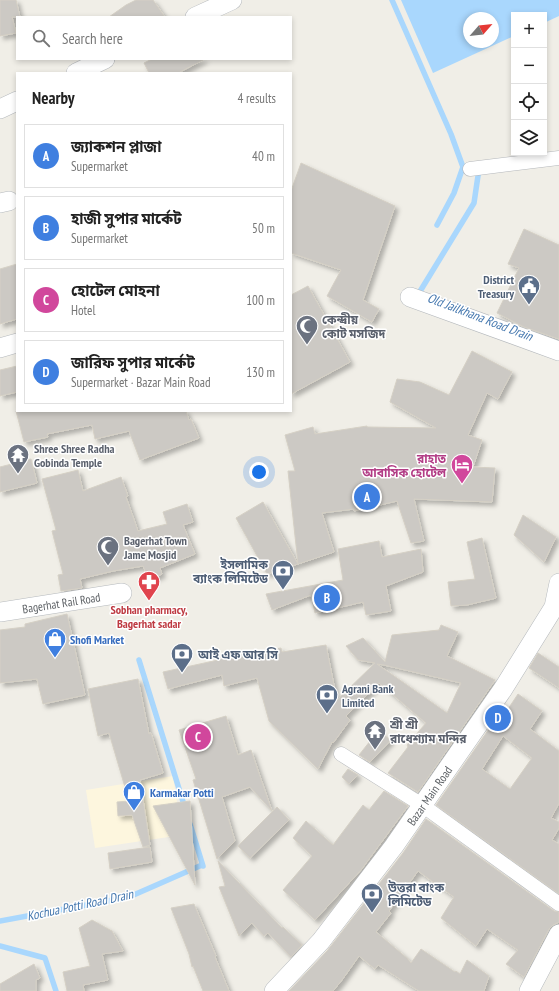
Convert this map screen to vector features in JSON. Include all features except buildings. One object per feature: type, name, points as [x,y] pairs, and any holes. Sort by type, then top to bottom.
[{"type":"street","points":[[197,16],[232,0]]},
{"type":"street","points":[[78,72],[103,60]]},
{"type":"street","points":[[0,109],[16,101]]},
{"type":"street","points":[[470,169],[559,158]]},
{"type":"street","points":[[410,297],[559,351]]},
{"type":"street","points":[[0,348],[16,343]]},
{"type":"street","name":"Bazar Main Road","points":[[274,991],[321,941],[394,846],[507,683],[554,607],[559,583]]},
{"type":"street","name":"Bagerhat Rail Road","points":[[0,612],[122,593]]},
{"type":"street","points":[[342,754],[422,805],[559,904]]},
{"type":"street","points":[[529,991],[559,934]]},
{"type":"shaded area","name":"Karmakar Potti","points":[[173,776],[182,835],[95,848],[86,790]]},
{"type":"water","points":[[401,0],[559,0],[559,16],[547,22],[547,12],[511,12],[511,37],[499,43],[499,12],[463,12],[463,48],[488,48],[433,73]]},
{"type":"waterway","name":"Old Jailkhana Road Drain","points":[[392,0],[451,134],[463,167],[454,193],[437,225]]},
{"type":"waterway","name":"Old Jailkhana Road Drain","points":[[423,295],[419,293],[474,203],[479,169]]},
{"type":"waterway","points":[[139,660],[185,808]]},
{"type":"waterway","points":[[190,824],[203,866]]},
{"type":"waterway","name":"Kochua Potti Road Drain","points":[[0,921],[129,897],[202,865]]},
{"type":"waterway","points":[[0,946],[45,958],[56,991]]},
{"type":"place","name":"District Treasury","points":[[529,306]]},
{"type":"place","name":"কেন্দ্রীয় কোট মসজিদ","points":[[307,346]]},
{"type":"place","name":"Shree Shree Radha Gobinda Temple","points":[[18,474]]},
{"type":"place","name":"রাহাত আবাসিক হোটেল","points":[[462,484]]},
{"type":"place","name":"জ্যাকশন প্লাজা","points":[[367,497]]},
{"type":"place","name":"Bagerhat Town Jame Mosjid","points":[[108,566]]},
{"type":"place","name":"ইসলামিক ব্যাংক লিমিটেড","points":[[283,590]]},
{"type":"place","name":"হাজী সুপার মার্কেট","points":[[327,598]]},
{"type":"place","name":"Sobhan pharmacy, Bagerhat sadar","points":[[149,602]]},
{"type":"place","name":"Shofi Market","points":[[55,658]]},
{"type":"place","name":"আই এফ আর সি","points":[[182,674]]},
{"type":"place","name":"Agrani Bank Limited","points":[[327,714]]},
{"type":"place","name":"জারিফ সুপার মার্কেট","points":[[498,718]]},
{"type":"place","name":"হোটেল মোহনা","points":[[198,737]]},
{"type":"place","name":"শ্রী শ্রী রাধেশ্যাম মন্দির","points":[[375,750]]},
{"type":"place","name":"Karmakar Potti","points":[[134,812]]},
{"type":"place","name":"উত্তরা বাংক লিমিটেড","points":[[372,914]]}]
